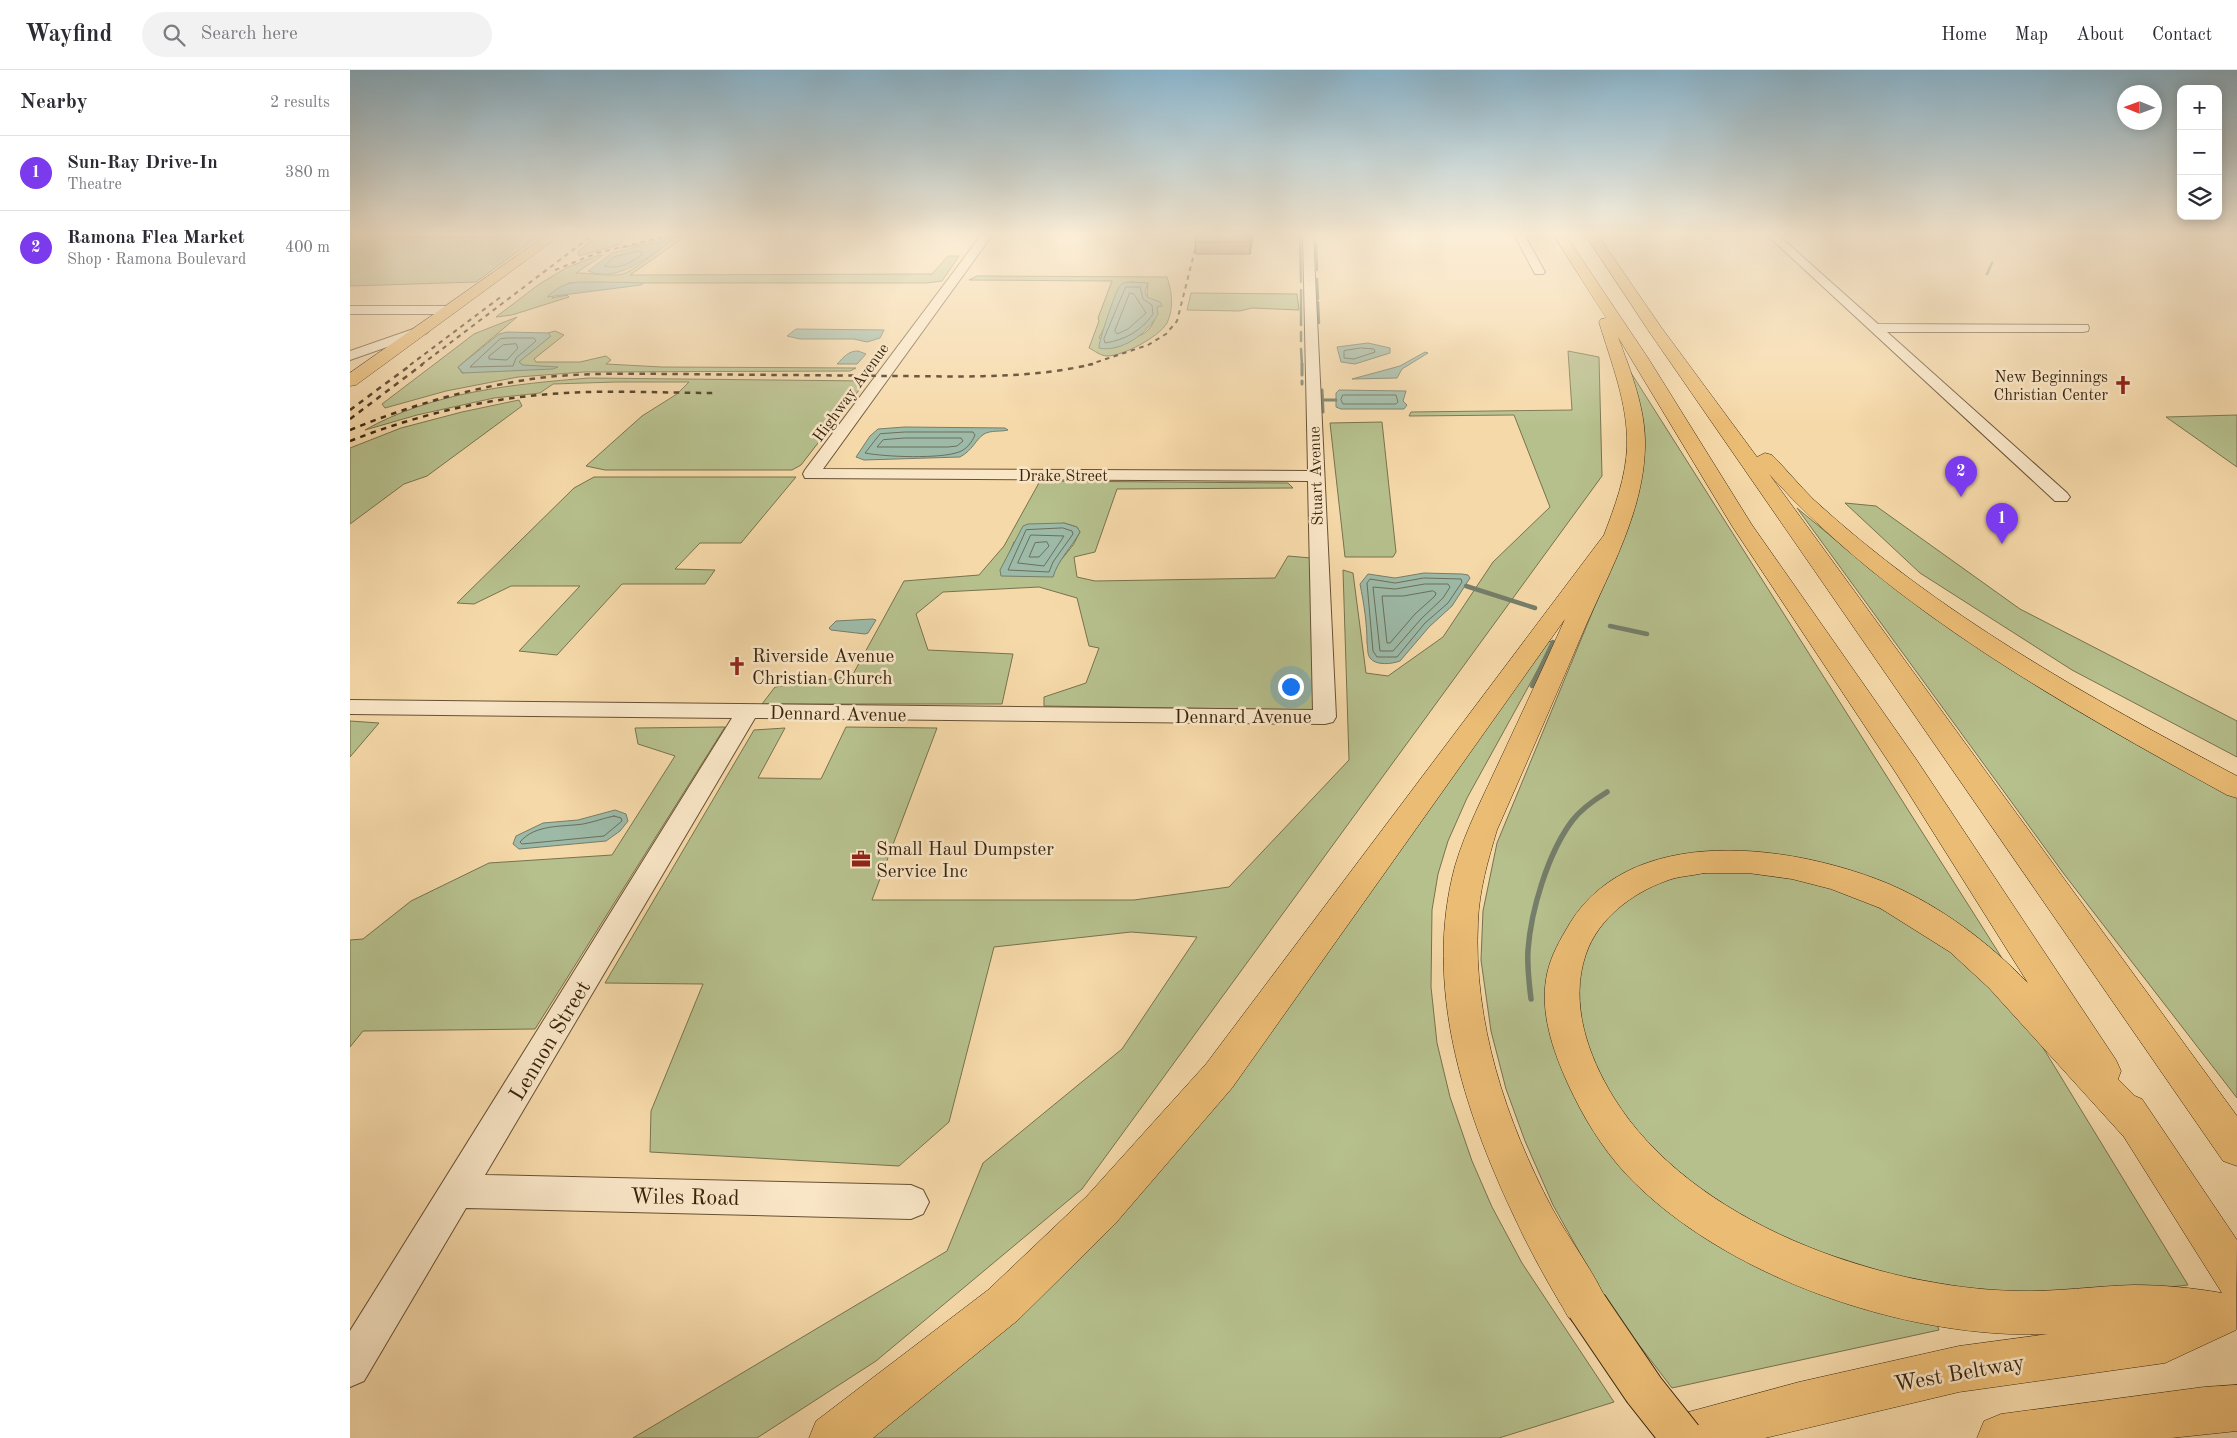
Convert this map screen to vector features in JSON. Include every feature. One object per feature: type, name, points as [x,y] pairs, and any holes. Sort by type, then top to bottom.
[{"type":"main road","points":[[350,381],[466,298]]},
{"type":"main road","points":[[1600,298],[1742,526],[1906,766],[2140,1127],[2231,1302]]},
{"type":"main road","points":[[1634,298],[2237,1148]]},
{"type":"main road","points":[[1603,302],[1603,315],[1628,390],[1635,421],[1636,448],[1633,476],[1614,536],[1482,830],[1468,878],[1461,932],[1462,992],[1467,1026],[1485,1098],[1499,1137],[1537,1221],[1586,1306],[1624,1363],[1682,1438]]},
{"type":"main road","points":[[1656,330],[1699,372],[1760,454],[1805,501],[1888,572],[1961,625],[2032,671],[2120,724],[2237,788]]},
{"type":"main road","points":[[833,1438],[1003,1306],[1101,1210],[1219,1076],[1614,536]]},
{"type":"main road","points":[[2140,1127],[2002,979],[1951,934],[1876,892],[1850,884],[1767,862],[1713,860],[1687,864],[1646,876],[1630,883],[1608,898],[1592,913],[1569,953],[1562,982],[1562,1007],[1568,1040],[1583,1080],[1604,1116],[1639,1159],[1672,1189],[1715,1222],[1763,1247],[1816,1270],[1909,1299],[1960,1308],[2016,1313],[2078,1312],[2157,1324]]},
{"type":"main road","name":"West Beltway","points":[[1682,1438],[1799,1405],[2157,1324],[2231,1302]]},
{"type":"main road","points":[[2001,1438],[2221,1409]]},
{"type":"street","name":"Highway Avenue","points":[[811,474],[941,298]]},
{"type":"street","name":"Stuart Avenue","points":[[1310,298],[1325,717]]},
{"type":"street","points":[[1842,298],[2061,497]]},
{"type":"street","points":[[350,310],[449,310]]},
{"type":"street","points":[[1875,328],[2083,328]]},
{"type":"street","points":[[350,356],[422,330]]},
{"type":"street","points":[[350,368],[370,367]]},
{"type":"street","name":"Drake Street","points":[[811,474],[1315,476]]},
{"type":"street","name":"Dennard Avenue","points":[[350,707],[1325,717]]},
{"type":"street","name":"Lennon Street","points":[[350,1367],[747,712]]},
{"type":"street","name":"Wiles Road","points":[[458,1191],[912,1202]]},
{"type":"green space","points":[[521,298],[566,298],[512,315],[496,317]]},
{"type":"green space","points":[[1106,298],[1118,298],[1111,307],[1108,320],[1099,338],[1119,339],[1137,336],[1145,333],[1151,327],[1155,319],[1157,307],[1161,306],[1149,298],[1171,298],[1171,312],[1163,328],[1149,340],[1122,353],[1105,356],[1089,348],[1099,321],[1098,318]]},
{"type":"green space","points":[[1190,298],[1297,298],[1299,310],[1252,308],[1240,311],[1187,310]]},
{"type":"green space","points":[[517,317],[458,367],[462,373],[523,365],[518,362],[551,336],[548,333],[555,331],[564,335],[534,359],[536,362],[580,362],[606,356],[611,360],[606,364],[662,367],[856,368],[850,371],[584,372],[518,377],[446,391],[385,408],[382,404],[474,334]]},
{"type":"green space","points":[[1568,351],[1599,357],[1602,476],[1082,1189],[876,1361],[757,1438],[633,1438],[947,1251],[983,1163],[1122,1049],[1197,937],[1131,932],[994,947],[949,1122],[899,1166],[650,1152],[651,1111],[703,984],[605,983],[754,730],[785,728],[758,778],[821,779],[846,727],[937,728],[872,900],[1134,900],[1229,887],[1349,760],[1343,570],[1353,573],[1366,673],[1388,676],[1443,637],[1493,562],[1550,507],[1514,415],[1409,416],[1411,412],[1572,410]]},
{"type":"green space","points":[[1628,368],[2007,966],[1984,952],[1757,854],[1588,902],[1577,915],[1565,935],[1555,959],[1620,1155],[1937,1324],[1939,1330],[1672,1388],[1610,1307],[1553,1205],[1525,1141],[1506,1089],[1491,1031],[1481,960],[1483,911],[1497,843],[1632,516]]},
{"type":"green space","points":[[589,378],[866,381],[801,465],[792,470],[605,470],[586,466],[642,416],[677,394],[689,382],[553,384],[540,393],[494,398],[417,415],[365,430],[391,417],[446,398],[503,387]]},
{"type":"green space","points":[[519,400],[522,406],[427,476],[404,484],[350,524],[350,448],[401,428]]},
{"type":"green space","points":[[2237,415],[2237,467],[2166,417]]},
{"type":"green space","points":[[1382,422],[1396,552],[1393,557],[1345,557],[1330,423]]},
{"type":"green space","points":[[594,477],[796,477],[741,543],[700,543],[675,569],[715,570],[705,584],[622,584],[557,655],[519,651],[580,586],[511,586],[474,604],[457,603],[574,488]]},
{"type":"green space","points":[[1040,481],[1288,483],[1293,488],[1117,489],[1095,552],[1074,557],[1077,577],[1095,581],[1275,578],[1288,556],[1311,558],[1313,710],[1044,706],[1044,697],[1086,683],[1099,648],[1089,646],[1077,598],[1039,587],[943,592],[916,614],[928,650],[1013,654],[1002,704],[762,704],[775,687],[852,676],[904,581],[979,575],[1004,546]],"holes":[[[1064,523],[1077,527],[1080,532],[1073,545],[1057,565],[1009,554],[1014,542]]]},
{"type":"green space","points":[[1845,503],[1876,506],[2020,609],[2237,721],[2237,757],[2072,670],[1920,573]]},
{"type":"green space","points":[[1797,508],[1874,572],[2237,797],[2237,1098],[2064,874]]},
{"type":"green space","points":[[1547,641],[1553,642],[1467,798],[1448,841],[1438,874],[1432,910],[1431,987],[1437,1043],[1450,1097],[1472,1161],[1492,1207],[1522,1263],[1614,1402],[1499,1438],[852,1438],[1039,1285]]},
{"type":"green space","points":[[350,721],[379,723],[350,757]]},
{"type":"green space","points":[[725,727],[535,1029],[363,1031],[350,1047],[350,940],[363,939],[411,901],[489,863],[612,855],[675,756],[638,744],[635,728]]},
{"type":"green space","points":[[1734,867],[1833,884],[1944,941],[2031,1028],[2188,1285],[2074,1298],[1982,1291],[1893,1275],[1817,1251],[1743,1219],[1640,1145],[1584,1052],[1577,975],[1588,941],[1616,906],[1664,879]]},
{"type":"water","points":[[1115,298],[1149,298],[1160,302],[1162,306],[1157,307],[1158,314],[1148,328],[1133,340],[1116,347],[1099,348]]},
{"type":"water","points":[[796,329],[884,330],[880,338],[867,342],[854,339],[800,339],[787,336]]},
{"type":"water","points":[[507,332],[548,333],[551,336],[519,362],[523,365],[558,367],[553,369],[463,373],[458,367],[499,334]]},
{"type":"water","points":[[1368,343],[1390,348],[1390,353],[1355,364],[1341,362],[1337,347]]},
{"type":"water","points":[[858,351],[866,354],[857,364],[837,364],[849,353]]},
{"type":"water","points":[[1425,352],[1428,353],[1402,369],[1397,378],[1352,379],[1400,366]]},
{"type":"water","points":[[1339,390],[1406,391],[1403,401],[1407,405],[1404,409],[1341,409],[1336,407],[1336,393]]},
{"type":"water","points":[[905,427],[1005,428],[1008,430],[984,434],[960,457],[864,460],[856,457],[870,436],[878,429]]},
{"type":"water","points":[[1064,523],[1077,527],[1080,532],[1061,560],[1053,577],[1001,576],[1000,570],[1023,526],[1028,524]]},
{"type":"water","points":[[1424,573],[1462,574],[1468,575],[1470,578],[1452,606],[1429,627],[1400,661],[1384,664],[1373,661],[1368,653],[1365,614],[1360,584],[1368,574],[1395,578]]},
{"type":"water","points":[[876,620],[868,633],[865,634],[831,630],[829,628],[836,621]]},
{"type":"water","points":[[615,810],[626,814],[628,821],[620,831],[606,841],[519,849],[513,844],[516,836],[543,823],[578,820]]},
{"type":"waterway","points":[[1301,298],[1301,325]]},
{"type":"waterway","points":[[1318,302],[1319,323]]},
{"type":"waterway","points":[[1301,332],[1301,341]]},
{"type":"waterway","points":[[1301,349],[1302,365]]},
{"type":"waterway","points":[[1302,365],[1302,375]]},
{"type":"waterway","points":[[1322,390],[1323,412]]},
{"type":"waterway","points":[[1323,400],[1336,400]]},
{"type":"waterway","points":[[1466,586],[1535,608]]},
{"type":"waterway","points":[[1610,626],[1647,634]]},
{"type":"waterway","points":[[1532,686],[1553,642]]},
{"type":"waterway","points":[[1531,999],[1528,962],[1530,934],[1537,900],[1548,865],[1563,834],[1572,821],[1588,805],[1607,792]]},
{"type":"railway","points":[[410,365],[500,298]]},
{"type":"railway","points":[[421,365],[510,298]]},
{"type":"railway","points":[[1088,365],[1148,345],[1166,334],[1177,321],[1183,298]]},
{"type":"railway","points":[[350,410],[412,364]]},
{"type":"railway","points":[[350,419],[423,364]]},
{"type":"railway","points":[[1088,365],[1093,364]]},
{"type":"railway","points":[[350,430],[443,398],[490,386],[557,376],[593,374],[990,376],[1042,373],[1088,365]]},
{"type":"railway","points":[[350,441],[429,415],[510,398],[584,392],[717,393]]},
{"type":"place","name":"New Beginnings Christian Center","points":[[2123,385]]},
{"type":"place","name":"Ramona Flea Market","points":[[1961,497]]},
{"type":"place","name":"Sun-Ray Drive-In","points":[[2002,544]]},
{"type":"place","name":"Riverside Avenue Christian Church","points":[[737,666]]},
{"type":"place","name":"Small Haul Dumpster Service Inc","points":[[861,859]]}]
